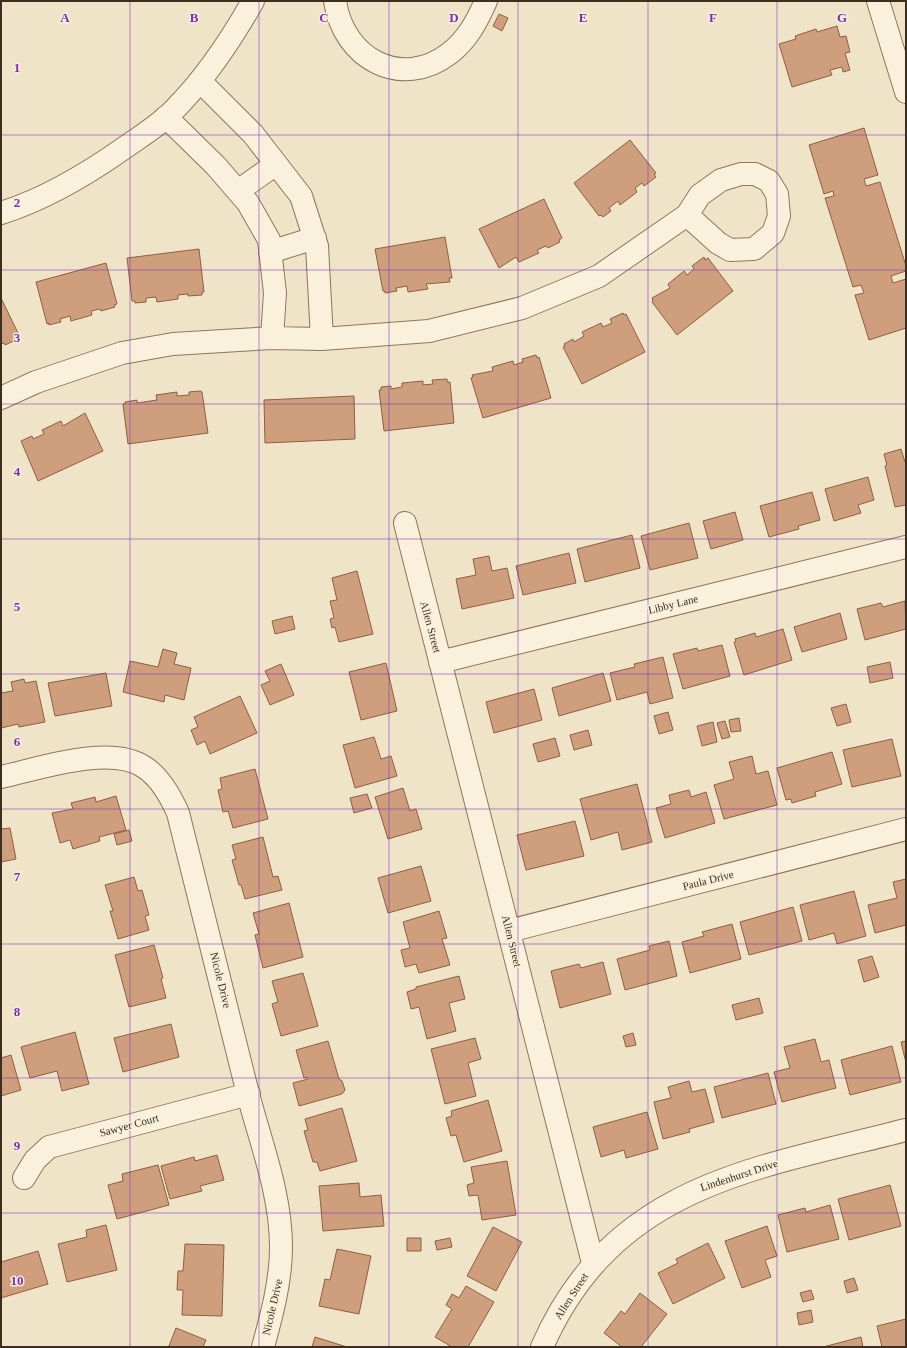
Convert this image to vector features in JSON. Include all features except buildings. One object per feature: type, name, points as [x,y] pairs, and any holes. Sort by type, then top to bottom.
[{"type":"street","points":[[1,213],[52,192],[85,174],[155,127],[200,81],[239,26],[254,1]]},
{"type":"street","points":[[335,1],[340,23],[346,35],[365,55],[375,63],[388,67],[408,69],[439,60],[457,47],[474,27],[486,1]]},
{"type":"street","points":[[878,1],[906,92]]},
{"type":"street","points":[[200,81],[253,134],[302,196],[317,246],[322,339]]},
{"type":"street","points":[[166,117],[238,191],[248,203],[269,240],[275,293],[272,338]]},
{"type":"street","points":[[238,191],[276,164]]},
{"type":"street","points":[[1,398],[36,382],[122,353],[173,344],[272,338],[322,339],[429,331],[522,308],[599,276],[687,216]]},
{"type":"street","points":[[270,252],[315,238]]},
{"type":"street","name":"Allen Street","points":[[404,523],[593,1263],[579,1280],[562,1307],[542,1347]]},
{"type":"street","name":"Libby Lane","points":[[440,662],[906,546]]},
{"type":"street","name":"Nicole Drive","points":[[1,777],[88,758],[108,757],[126,760],[143,766],[156,777],[172,800],[178,813],[248,1094],[272,1180],[281,1246],[278,1289],[262,1347]]},
{"type":"street","name":"Paula Drive","points":[[509,931],[906,829]]},
{"type":"street","name":"Sawyer Court","points":[[24,1178],[35,1160],[49,1147],[248,1094]]},
{"type":"street","name":"Lindenhurst Drive","points":[[593,1263],[618,1239],[643,1221],[680,1197],[700,1188],[765,1166],[906,1130]]}]
